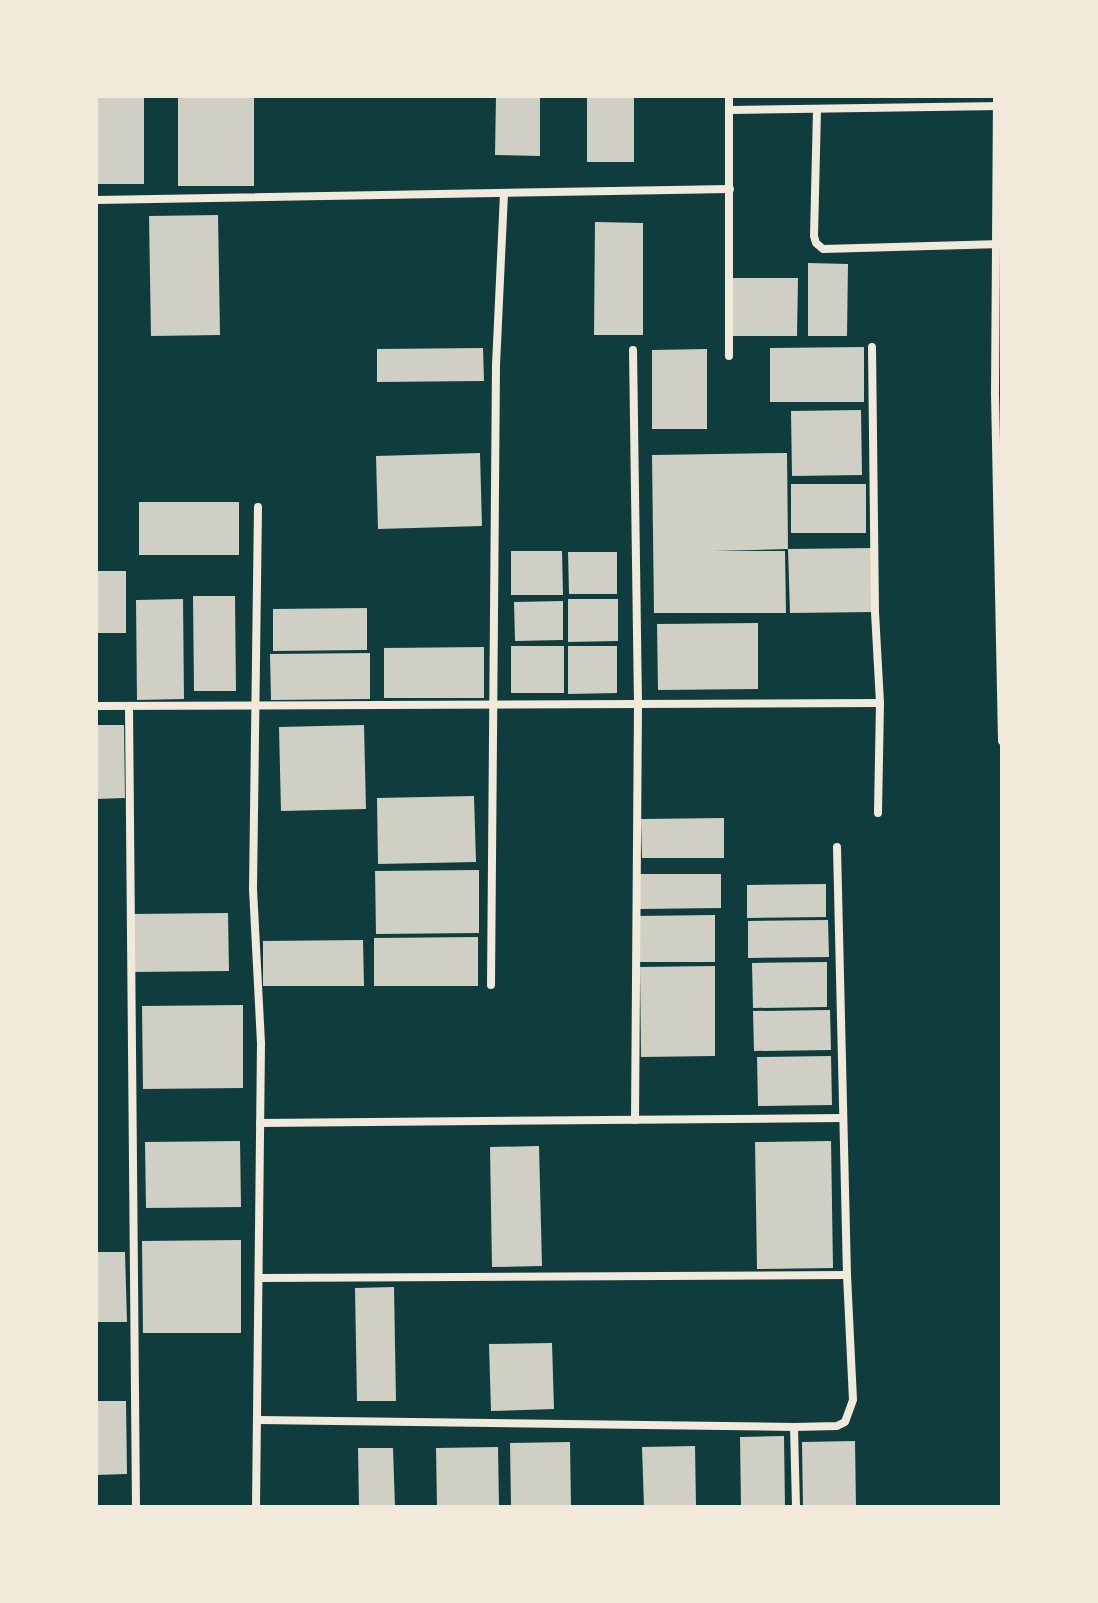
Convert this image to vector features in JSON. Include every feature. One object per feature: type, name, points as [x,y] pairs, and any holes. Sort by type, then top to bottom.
[{"type":"street","points":[[729,96],[729,356]]},
{"type":"street","points":[[730,110],[817,110],[999,102],[1002,741]]},
{"type":"street","points":[[817,110],[814,236],[823,249],[999,244]]},
{"type":"street","points":[[96,200],[730,189]]},
{"type":"street","points":[[491,985],[496,365],[504,194]]},
{"type":"street","points":[[872,347],[875,612],[880,703],[878,813]]},
{"type":"street","points":[[633,350],[638,704],[635,1120]]},
{"type":"street","points":[[256,1507],[261,1043],[253,889],[258,507]]},
{"type":"street","points":[[96,706],[880,703]]},
{"type":"street","points":[[129,706],[136,1507]]},
{"type":"street","points":[[258,1420],[794,1427],[837,1426],[845,1422],[853,1400],[837,847]]},
{"type":"street","points":[[260,1123],[843,1118]]},
{"type":"street","points":[[259,1278],[847,1275]]},
{"type":"street","points":[[794,1427],[796,1507]]},
{"type":"building","points":[[96,96],[144,96],[144,184],[96,184]]},
{"type":"building","points":[[178,96],[254,96],[254,186],[178,186]]},
{"type":"building","points":[[496,96],[540,96],[540,156],[495,155]]},
{"type":"building","points":[[587,96],[634,96],[634,162],[587,162]]},
{"type":"building","points":[[218,215],[220,335],[151,336],[149,216]]},
{"type":"building","points":[[595,222],[643,223],[643,335],[594,335]]},
{"type":"building","points":[[808,263],[848,264],[847,336],[808,336]]},
{"type":"building","points":[[733,278],[798,278],[797,336],[733,336]]},
{"type":"building","points":[[864,347],[864,402],[770,402],[770,348]]},
{"type":"building","points":[[483,348],[484,381],[377,382],[377,349]]},
{"type":"building","points":[[707,349],[707,429],[652,429],[652,350]]},
{"type":"building","points":[[861,410],[862,475],[792,476],[791,411]]},
{"type":"building","points":[[480,453],[482,526],[378,529],[376,456]]},
{"type":"building","points":[[787,453],[788,549],[714,551],[785,551],[786,613],[654,613],[652,455]]},
{"type":"building","points":[[791,484],[866,484],[866,533],[791,533]]},
{"type":"building","points":[[139,502],[239,502],[239,555],[139,555]]},
{"type":"building","points":[[874,548],[875,612],[790,613],[788,549]]},
{"type":"building","points":[[511,551],[562,551],[563,595],[511,595]]},
{"type":"building","points":[[568,552],[617,552],[617,594],[569,594]]},
{"type":"building","points":[[96,571],[126,571],[126,633],[96,633]]},
{"type":"building","points":[[193,596],[235,596],[236,691],[194,691]]},
{"type":"building","points":[[183,599],[184,699],[137,700],[136,600]]},
{"type":"building","points":[[568,599],[618,599],[618,641],[568,642]]},
{"type":"building","points":[[563,601],[563,640],[515,641],[514,602]]},
{"type":"building","points":[[367,608],[367,650],[273,651],[273,609]]},
{"type":"building","points":[[758,623],[758,689],[658,690],[657,624]]},
{"type":"building","points":[[511,646],[564,646],[564,693],[511,693]]},
{"type":"building","points":[[568,646],[617,646],[617,693],[568,694]]},
{"type":"building","points":[[484,647],[484,698],[384,698],[384,648]]},
{"type":"building","points":[[370,653],[370,699],[271,700],[270,654]]},
{"type":"building","points":[[96,725],[124,725],[125,798],[96,799]]},
{"type":"building","points":[[364,725],[366,809],[281,811],[279,727]]},
{"type":"building","points":[[474,796],[476,862],[378,864],[377,798]]},
{"type":"building","points":[[724,818],[724,858],[642,858],[641,819]]},
{"type":"building","points":[[479,870],[479,933],[376,934],[375,871]]},
{"type":"building","points":[[640,874],[721,874],[721,908],[640,909]]},
{"type":"building","points":[[826,884],[826,917],[747,918],[747,885]]},
{"type":"building","points":[[228,913],[229,971],[132,972],[132,914]]},
{"type":"building","points":[[715,915],[715,962],[637,962],[637,916]]},
{"type":"building","points":[[828,920],[829,957],[748,958],[748,921]]},
{"type":"building","points":[[478,937],[478,986],[374,986],[374,938]]},
{"type":"building","points":[[363,940],[364,986],[263,986],[263,941]]},
{"type":"building","points":[[827,962],[827,1007],[753,1008],[752,963]]},
{"type":"building","points":[[715,966],[715,1056],[641,1057],[640,967]]},
{"type":"building","points":[[243,1005],[243,1088],[143,1089],[142,1006]]},
{"type":"building","points":[[830,1010],[831,1050],[754,1051],[753,1011]]},
{"type":"building","points":[[831,1056],[832,1105],[758,1106],[757,1057]]},
{"type":"building","points":[[240,1141],[241,1207],[146,1208],[145,1142]]},
{"type":"building","points":[[831,1141],[833,1268],[757,1269],[755,1142]]},
{"type":"building","points":[[539,1146],[542,1266],[492,1267],[490,1147]]},
{"type":"building","points":[[241,1240],[241,1333],[143,1333],[142,1241]]},
{"type":"building","points":[[96,1252],[125,1252],[127,1322],[96,1322]]},
{"type":"building","points":[[394,1287],[396,1401],[357,1401],[355,1288]]},
{"type":"building","points":[[552,1343],[554,1409],[491,1411],[489,1344]]},
{"type":"building","points":[[96,1401],[126,1401],[127,1474],[96,1475]]},
{"type":"building","points":[[784,1436],[785,1507],[741,1507],[740,1437]]},
{"type":"building","points":[[855,1441],[856,1507],[803,1507],[802,1442]]},
{"type":"building","points":[[570,1442],[571,1507],[511,1507],[510,1443]]},
{"type":"building","points":[[695,1446],[696,1507],[644,1507],[642,1447]]},
{"type":"building","points":[[498,1447],[499,1507],[437,1507],[436,1448]]},
{"type":"building","points":[[358,1448],[393,1448],[395,1507],[359,1507]]}]
